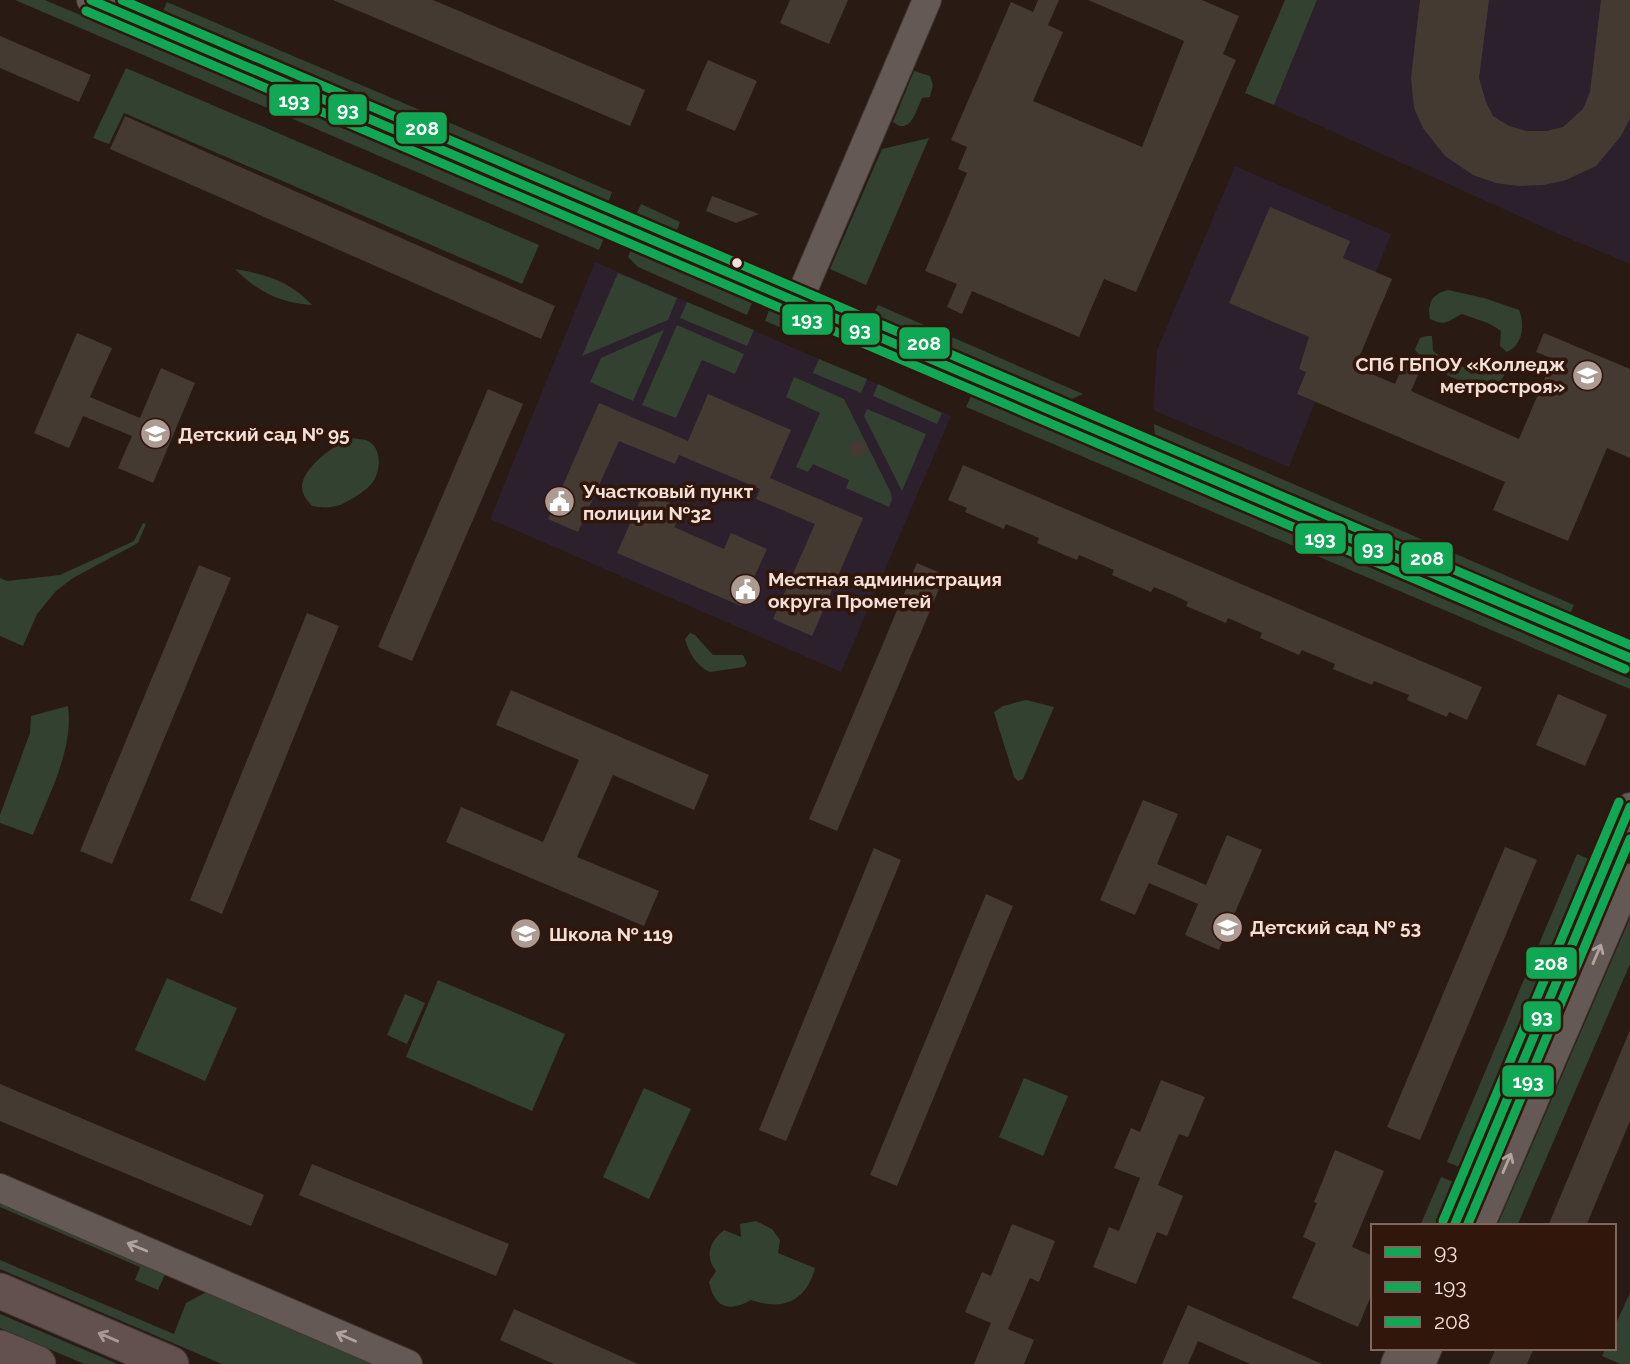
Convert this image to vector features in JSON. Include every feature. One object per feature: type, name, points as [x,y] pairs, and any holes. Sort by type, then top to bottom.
[{"type":"main road","points":[[0,1291],[171,1364]]},
{"type":"main road","points":[[0,1348],[38,1364]]},
{"type":"street","points":[[91,0],[1630,658]]},
{"type":"street","points":[[798,302],[927,0]]},
{"type":"street","points":[[1455,1224],[1630,807]]},
{"type":"street","points":[[1481,1224],[1630,878]]},
{"type":"street","points":[[0,1188],[408,1364]]},
{"type":"shaded area","points":[[1317,0],[1630,0],[1630,264],[1274,105]]},
{"type":"shaded area","points":[[1235,166],[1391,234],[1376,272],[1392,279],[1350,378],[1303,359],[1299,368],[1306,372],[1297,394],[1315,402],[1289,467],[1153,410],[1157,350]]},
{"type":"shaded area","points":[[595,262],[951,416],[841,672],[490,519]]},
{"type":"green space","points":[[15,0],[45,0],[604,238],[599,250]]},
{"type":"green space","points":[[1285,0],[1317,0],[1274,105],[1245,93]]},
{"type":"green space","points":[[167,2],[612,192],[608,203],[162,13]]},
{"type":"green space","points":[[126,68],[539,245],[522,284],[124,113],[109,144],[93,138]]},
{"type":"green space","points":[[914,71],[930,76],[933,85],[930,97],[922,98],[912,120],[899,126],[893,122]]},
{"type":"green space","points":[[929,138],[866,285],[830,269],[882,149]]},
{"type":"green space","points":[[641,204],[680,222],[676,233],[636,215]]},
{"type":"green space","points":[[631,250],[752,303],[747,315],[638,267],[628,257]]},
{"type":"green space","points":[[235,269],[277,280],[295,290],[312,305],[290,302],[270,295]]},
{"type":"green space","points":[[618,273],[677,298],[668,320],[582,356]]},
{"type":"green space","points":[[1448,290],[1519,310],[1522,328],[1516,345],[1507,352],[1500,346],[1501,331],[1462,314],[1444,323],[1430,319],[1429,308],[1432,300]]},
{"type":"green space","points":[[687,302],[754,330],[747,346],[680,318]]},
{"type":"green space","points":[[878,305],[1083,394],[1070,400],[873,315]]},
{"type":"green space","points":[[769,310],[808,326],[804,337],[765,321]]},
{"type":"green space","points":[[677,325],[744,354],[735,374],[702,360],[676,418],[642,405]]},
{"type":"green space","points":[[664,330],[633,401],[590,382],[601,358]]},
{"type":"green space","points":[[1432,336],[1433,351],[1446,360],[1479,369],[1492,364],[1505,365],[1507,368],[1504,375],[1492,386],[1480,387],[1448,375],[1427,362],[1415,349],[1420,338]]},
{"type":"green space","points":[[819,359],[867,379],[861,393],[813,373]]},
{"type":"green space","points":[[794,377],[844,399],[891,493],[889,507],[846,488],[849,480],[813,464],[808,472],[796,467],[820,413],[786,397]]},
{"type":"green space","points":[[878,384],[942,413],[937,424],[873,396]]},
{"type":"green space","points":[[971,396],[1630,679],[1630,689],[966,407]]},
{"type":"green space","points":[[867,409],[926,434],[902,491],[864,416]]},
{"type":"green space","points":[[1154,424],[1574,605],[1569,616],[1155,437]]},
{"type":"green space","points":[[351,438],[373,444],[378,454],[376,477],[358,495],[340,505],[312,506],[302,490],[307,472],[328,451]]},
{"type":"green space","points":[[143,523],[146,524],[138,543],[73,578],[56,591],[37,614],[23,646],[0,636],[0,578],[7,581],[60,575],[134,541]]},
{"type":"green space","points":[[690,633],[713,655],[743,655],[747,663],[744,667],[710,672],[694,659],[685,639]]},
{"type":"green space","points":[[1026,700],[1054,707],[1023,779],[1018,781],[1014,777],[994,712],[1003,706]]},
{"type":"green space","points":[[68,706],[69,723],[64,756],[33,835],[0,823],[0,815],[30,733],[31,716]]},
{"type":"green space","points":[[1577,854],[1591,860],[1462,1168],[1447,1162]]},
{"type":"green space","points":[[1630,918],[1630,964],[1518,1224],[1498,1224]]},
{"type":"green space","points":[[167,978],[237,1008],[205,1081],[135,1050]]},
{"type":"green space","points":[[438,980],[565,1034],[532,1111],[406,1057]]},
{"type":"green space","points":[[405,994],[425,1003],[407,1044],[387,1035]]},
{"type":"green space","points":[[1024,1078],[1068,1096],[1043,1156],[999,1137]]},
{"type":"green space","points":[[644,1088],[691,1109],[649,1199],[603,1177]]},
{"type":"green space","points":[[1441,1177],[1456,1183],[1438,1224],[1421,1224]]},
{"type":"green space","points":[[0,1201],[166,1272],[158,1290],[135,1280],[140,1267],[0,1207]]},
{"type":"green space","points":[[756,1221],[772,1229],[780,1240],[778,1253],[815,1268],[811,1280],[799,1296],[782,1304],[751,1300],[735,1306],[723,1305],[714,1297],[709,1282],[716,1271],[710,1260],[710,1249],[724,1230],[741,1237],[740,1224]]},
{"type":"green space","points":[[0,1260],[174,1334],[186,1303],[210,1290],[386,1364],[222,1364],[0,1269]]},
{"type":"green space","points":[[1630,1293],[1630,1364],[1620,1364],[1602,1356],[1605,1350],[1616,1350],[1616,1324]]},
{"type":"green space","points":[[0,1314],[118,1364],[84,1364],[0,1328]]},
{"type":"building","points":[[333,0],[433,0],[645,90],[630,126]]},
{"type":"building","points":[[790,0],[848,0],[829,44],[780,23]]},
{"type":"building","points":[[1038,0],[1059,0],[1048,25],[1063,32],[1033,101],[1142,147],[1184,41],[1088,0],[1202,0],[1239,16],[1223,54],[1236,60],[1136,292],[1104,279],[1079,337],[972,291],[962,314],[947,307],[957,284],[925,271],[967,173],[958,169],[967,147],[951,140],[1011,2],[1033,12]]},
{"type":"building","points":[[1420,0],[1489,0],[1479,78],[1486,102],[1493,116],[1509,126],[1527,131],[1547,131],[1563,127],[1583,109],[1590,92],[1601,0],[1630,0],[1630,118],[1621,136],[1596,166],[1566,180],[1544,185],[1519,186],[1496,183],[1473,175],[1445,156],[1423,128],[1414,108],[1411,78]]},
{"type":"building","points":[[0,36],[91,75],[79,102],[0,68]]},
{"type":"building","points":[[708,60],[757,81],[735,131],[686,110]]},
{"type":"building","points":[[125,116],[555,306],[541,339],[110,149]]},
{"type":"building","points":[[712,196],[759,214],[736,223],[706,211]]},
{"type":"building","name":"СПб ГБПОУ «Колледж метростроя»","points":[[1270,207],[1350,241],[1343,258],[1392,279],[1355,367],[1395,384],[1407,356],[1423,363],[1411,391],[1519,439],[1553,359],[1536,352],[1544,333],[1630,369],[1630,458],[1607,448],[1568,541],[1493,510],[1505,482],[1297,394],[1306,372],[1299,369],[1309,337],[1229,303]]},
{"type":"building","points":[[77,333],[112,348],[90,397],[140,418],[161,368],[195,383],[153,483],[118,468],[132,436],[83,416],[69,448],[34,433]]},
{"type":"building","points":[[488,389],[523,404],[412,661],[378,647]]},
{"type":"building","points":[[708,394],[791,430],[770,478],[863,518],[812,636],[773,619],[815,524],[756,499],[760,489],[679,455],[675,464],[619,441],[578,532],[548,519],[599,403],[688,441]]},
{"type":"building","points":[[854,440],[862,440],[867,449],[865,456],[854,458],[849,453],[849,445]]},
{"type":"building","points":[[963,465],[1482,687],[1467,720],[1449,712],[1447,717],[1407,700],[1409,695],[1374,681],[1372,685],[1333,669],[1335,664],[1302,650],[1299,655],[1260,638],[1262,633],[1228,618],[1226,623],[1186,606],[1188,602],[1171,594],[1154,587],[1151,592],[1112,575],[1114,570],[1079,555],[1077,560],[1037,543],[1039,538],[1006,524],[1004,529],[965,512],[967,508],[948,500]]},
{"type":"building","points":[[644,492],[683,509],[674,527],[724,549],[731,533],[767,549],[741,606],[617,553]]},
{"type":"building","points":[[917,563],[945,575],[837,831],[809,819]]},
{"type":"building","points":[[199,565],[231,578],[112,864],[80,851]]},
{"type":"building","points":[[307,613],[339,626],[222,914],[190,900]]},
{"type":"building","points":[[511,690],[709,775],[694,810],[613,775],[577,857],[659,891],[644,926],[446,842],[461,807],[543,842],[579,760],[496,725]]},
{"type":"building","points":[[1558,694],[1607,715],[1585,766],[1536,745]]},
{"type":"building","points":[[1143,800],[1178,814],[1157,864],[1206,885],[1227,835],[1262,850],[1219,950],[1185,935],[1198,904],[1149,883],[1135,915],[1100,900]]},
{"type":"building","points":[[1505,847],[1537,860],[1420,1140],[1387,1127]]},
{"type":"building","points":[[874,848],[901,860],[786,1141],[759,1130]]},
{"type":"building","points":[[986,894],[1013,906],[897,1186],[870,1175]]},
{"type":"building","points":[[1630,1030],[1630,1121],[1587,1224],[1549,1224]]},
{"type":"building","points":[[1161,1080],[1205,1097],[1188,1137],[1179,1134],[1158,1185],[1183,1196],[1167,1236],[1157,1232],[1136,1284],[1093,1267],[1109,1227],[1119,1231],[1140,1178],[1114,1168],[1131,1128],[1140,1132]]},
{"type":"building","points":[[0,1084],[264,1195],[251,1226],[0,1121]]},
{"type":"building","points":[[1335,1150],[1384,1171],[1352,1247],[1371,1255],[1371,1296],[1358,1327],[1292,1298],[1316,1243],[1303,1237],[1317,1203],[1314,1202]]},
{"type":"building","points":[[312,1164],[509,1244],[496,1276],[299,1195]]},
{"type":"building","points":[[1012,1224],[1055,1241],[1039,1282],[1030,1278],[1008,1329],[1034,1340],[1024,1364],[974,1364],[991,1323],[965,1312],[982,1272],[991,1276]]},
{"type":"building","points":[[1188,1305],[1322,1364],[1250,1364],[1198,1341],[1188,1364],[1162,1364]]},
{"type":"building","points":[[514,1309],[638,1364],[554,1364],[538,1357],[500,1340]]},
{"type":"building","points":[[1495,1350],[1533,1350],[1527,1364],[1489,1364]]},
{"type":"transit line","name":"93","points":[[91,0],[1630,658]]},
{"type":"transit line","name":"208","points":[[122,0],[1630,645]]},
{"type":"transit line","name":"193","points":[[86,11],[1625,669]]},
{"type":"transit line","name":"208","points":[[1443,1221],[1619,802]]},
{"type":"transit line","name":"93","points":[[1455,1224],[1630,807]]},
{"type":"transit line","name":"193","points":[[1468,1224],[1630,839]]},
{"type":"place","name":"СПб ГБПОУ «Колледж метростроя»","points":[[1588,375]]},
{"type":"place","name":"Детский сад № 95","points":[[155,434]]},
{"type":"place","name":"Участковый пункт полиции №32","points":[[560,502]]},
{"type":"place","name":"Местная администрация округа Прометей","points":[[745,590]]},
{"type":"place","name":"Детский сад № 53","points":[[1227,927]]},
{"type":"place","name":"Школа № 119","points":[[526,934]]}]
